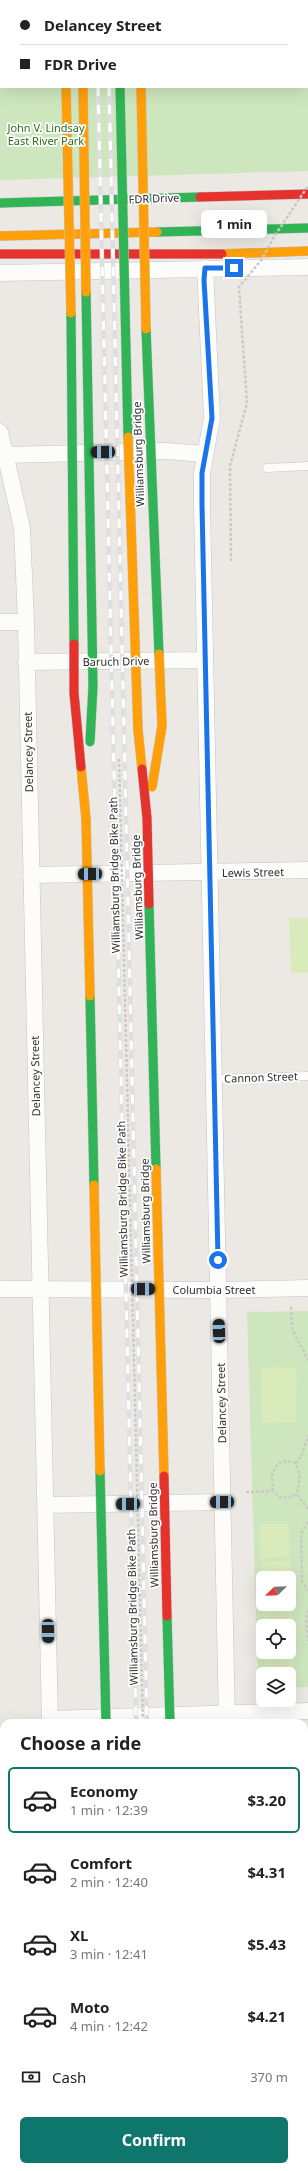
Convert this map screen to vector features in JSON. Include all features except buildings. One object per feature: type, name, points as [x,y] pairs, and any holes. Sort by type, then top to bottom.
[{"type":"highway","points":[[66,88],[73,400],[74,692],[86,819]]},
{"type":"highway","points":[[83,88],[93,686],[86,819],[106,1719]]},
{"type":"highway","name":"Williamsburg Bridge","points":[[120,88],[127,400],[138,722],[147,818],[170,1719]]},
{"type":"highway","name":"Williamsburg Bridge","points":[[141,88],[148,402],[162,726],[147,818]]},
{"type":"highway","name":"FDR Drive","points":[[0,203],[308,194]]},
{"type":"highway","points":[[0,236],[308,228]]},
{"type":"highway","points":[[0,254],[235,254],[308,251]]},
{"type":"street","points":[[0,273],[308,267]]},
{"type":"street","name":"Delancey Street","points":[[205,268],[212,418],[202,473],[202,497],[227,1718]]},
{"type":"street","name":"Delancey Street","points":[[0,432],[4,455],[22,528],[26,622],[50,1719]]},
{"type":"street","points":[[4,455],[166,451],[206,454]]},
{"type":"street","points":[[0,622],[26,622]]},
{"type":"street","name":"Baruch Drive","points":[[26,662],[205,660]]},
{"type":"street","name":"Lewis Street","points":[[31,875],[209,873],[308,870]]},
{"type":"street","name":"Columbia Street","points":[[0,1289],[218,1290],[308,1288]]},
{"type":"street","points":[[45,1505],[222,1502]]},
{"type":"street","points":[[168,1719],[227,1718],[308,1711]]},
{"type":"lane","points":[[267,468],[308,466]]},
{"type":"lane","name":"Cannon Street","points":[[214,1079],[308,1076]]},
{"type":"path","points":[[231,561],[230,466],[247,403],[239,287],[262,259],[274,237],[308,186]]},
{"type":"path","name":"Williamsburg Bridge Bike Path","points":[[119,755],[143,1719]]},
{"type":"path","points":[[291,1307],[292,1328],[308,1360]]},
{"type":"path","points":[[295,1463],[301,1457],[308,1434]]},
{"type":"path","points":[[295,1463],[286,1461],[278,1463],[272,1474],[273,1491],[279,1497],[288,1498],[297,1494]]},
{"type":"path","points":[[295,1463],[300,1475],[297,1494],[308,1509]]},
{"type":"path","points":[[246,1492],[273,1491]]},
{"type":"path","points":[[308,1522],[300,1534],[302,1582],[308,1590]]},
{"type":"path","points":[[308,1610],[306,1621],[308,1641]]},
{"type":"green space","name":"John V. Lindsay East River Park","points":[[0,88],[308,88],[308,171],[0,180]]},
{"type":"green space","points":[[289,918],[308,918],[308,973],[291,973]]},
{"type":"green space","points":[[308,1311],[308,1687],[296,1687],[296,1667],[257,1667],[257,1659],[296,1659],[296,1619],[256,1620],[247,1312]]},
{"type":"green space","points":[[296,1367],[297,1422],[262,1423],[261,1368]]},
{"type":"green space","points":[[260,1524],[289,1524],[290,1557],[261,1558]]},
{"type":"green space","points":[[291,1561],[291,1571],[261,1571],[261,1562]]},
{"type":"green space","points":[[263,1611],[292,1611],[293,1619],[263,1619]]},
{"type":"green space","points":[[264,1659],[294,1659],[294,1667],[264,1667]]},
{"type":"railway","points":[[98,88],[136,1719]]},
{"type":"railway","points":[[109,88],[147,1719]]},
{"type":"traffic: fast","points":[[120,88],[128,437]]},
{"type":"traffic: fast","points":[[0,203],[200,197]]},
{"type":"traffic: fast","points":[[157,232],[308,228]]},
{"type":"traffic: fast","points":[[86,292],[93,686],[90,742]]},
{"type":"traffic: fast","points":[[71,313],[74,644]]},
{"type":"traffic: fast","points":[[146,329],[159,654]]},
{"type":"traffic: fast","points":[[149,904],[156,1169]]},
{"type":"traffic: fast","points":[[90,996],[94,1185]]},
{"type":"traffic: fast","points":[[100,1471],[106,1719]]},
{"type":"traffic: fast","points":[[167,1616],[170,1719]]},
{"type":"traffic: slow","points":[[66,88],[71,313]]},
{"type":"traffic: slow","points":[[83,88],[86,292]]},
{"type":"traffic: slow","points":[[141,88],[146,329]]},
{"type":"traffic: slow","points":[[0,236],[157,232]]},
{"type":"traffic: slow","points":[[222,254],[308,251]]},
{"type":"traffic: slow","points":[[128,437],[138,730],[142,769]]},
{"type":"traffic: slow","points":[[152,787],[162,726],[159,654]]},
{"type":"traffic: slow","points":[[81,767],[86,819],[90,996]]},
{"type":"traffic: slow","points":[[156,1169],[164,1476]]},
{"type":"traffic: slow","points":[[94,1185],[100,1471]]},
{"type":"traffic: jam","points":[[200,197],[308,194]]},
{"type":"traffic: jam","points":[[0,254],[222,254]]},
{"type":"traffic: jam","points":[[74,644],[74,693],[81,767]]},
{"type":"traffic: jam","points":[[142,769],[147,818],[149,904]]},
{"type":"traffic: jam","points":[[164,1476],[167,1616]]},
{"type":"route","points":[[218,1260],[202,505],[202,473],[212,418],[204,280],[205,268],[234,268]]}]
